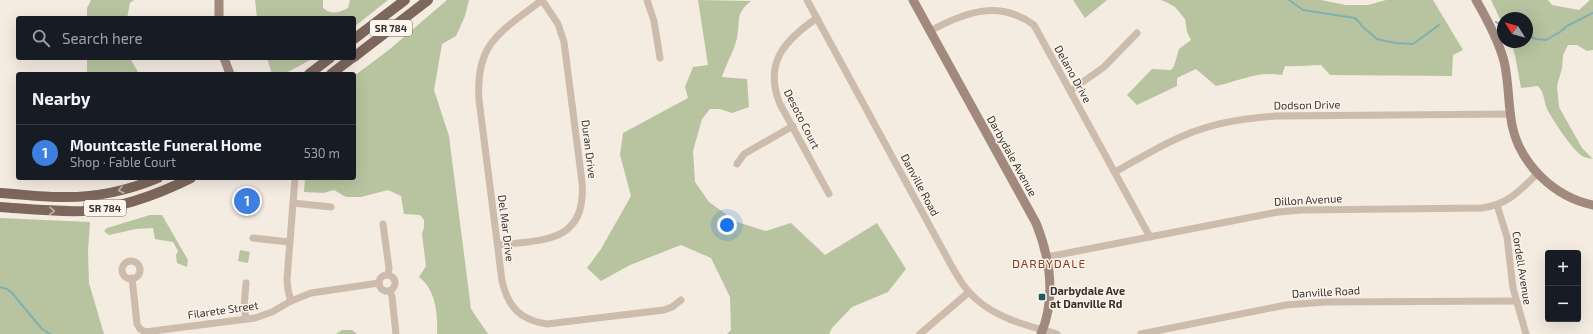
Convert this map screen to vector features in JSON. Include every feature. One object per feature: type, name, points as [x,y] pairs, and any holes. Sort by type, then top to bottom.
[{"type":"main road","name":"SR 784","points":[[356,37],[405,0]]},
{"type":"main road","name":"SR 784","points":[[356,55],[428,0]]},
{"type":"main road","points":[[312,72],[327,60]]},
{"type":"main road","name":"SR 784","points":[[334,72],[349,60]]},
{"type":"main road","name":"SR 784","points":[[0,193],[77,197],[114,192],[152,180]]},
{"type":"main road","name":"SR 784","points":[[0,207],[83,211],[143,199],[186,180]]},
{"type":"street","points":[[219,0],[219,16]]},
{"type":"street","name":"Duran Drive","points":[[498,245],[545,240],[560,235],[574,223],[581,210],[583,202],[582,182],[564,42],[558,24],[542,0]]},
{"type":"street","name":"Del Mar Drive","points":[[542,0],[499,33],[492,41],[483,56],[478,74],[479,100],[502,281],[508,299],[517,312],[530,320],[538,323],[556,324],[664,310],[672,307],[681,300]]},
{"type":"street","points":[[647,0],[655,27],[660,58]]},
{"type":"street","name":"Danville Road","points":[[807,0],[951,264],[969,292],[981,304],[997,314],[1042,332],[1057,334]]},
{"type":"street","name":"Darbydale Avenue","points":[[913,0],[1036,223],[1047,257],[1050,286],[1049,300],[1042,332]]},
{"type":"street","points":[[1476,0],[1492,30],[1503,59],[1507,78],[1512,126],[1521,149],[1538,173],[1554,187],[1565,194],[1593,204]]},
{"type":"street","points":[[930,31],[974,7],[987,3]]},
{"type":"street","name":"Delano Drive","points":[[1004,4],[1023,12],[1034,25],[1150,237]]},
{"type":"street","name":"Desoto Court","points":[[817,18],[791,38],[780,53],[775,69],[774,80],[777,97],[829,194]]},
{"type":"street","points":[[1070,91],[1104,67],[1137,33]]},
{"type":"street","points":[[225,60],[229,72]]},
{"type":"street","name":"Dodson Drive","points":[[1115,172],[1182,136],[1218,124],[1244,119],[1276,116],[1511,114]]},
{"type":"street","points":[[737,164],[744,154],[793,126]]},
{"type":"street","name":"Dillon Avenue","points":[[1047,257],[1289,210],[1482,208],[1497,205],[1514,196],[1538,173]]},
{"type":"street","points":[[291,300],[286,279],[295,180]]},
{"type":"street","points":[[293,203],[331,207]]},
{"type":"street","name":"Cordell Avenue","points":[[1497,205],[1507,237],[1510,268],[1516,301],[1526,334]]},
{"type":"street","points":[[383,224],[389,270],[388,275]]},
{"type":"street","points":[[253,238],[289,242]]},
{"type":"street","points":[[388,275],[393,277],[396,282],[394,288],[390,291],[383,290],[379,283],[381,277],[388,275]]},
{"type":"street","name":"Filarete Street","points":[[132,278],[137,324],[141,331],[148,332],[266,315],[291,300],[310,293],[379,283]]},
{"type":"street","points":[[246,283],[244,307],[246,319]]},
{"type":"street","points":[[390,291],[396,334]]},
{"type":"street","points":[[920,334],[969,292]]},
{"type":"street","name":"Danville Road","points":[[1141,334],[1295,304],[1325,302],[1516,301]]},
{"type":"green space","points":[[91,0],[134,0],[130,3],[127,16],[87,16],[87,8]]},
{"type":"green space","points":[[255,0],[323,0],[323,8],[329,12],[335,12],[348,8],[350,0],[388,0],[356,25],[356,16],[257,16]]},
{"type":"green space","points":[[447,0],[469,0],[465,16],[456,36],[442,44],[434,90],[449,136],[471,309],[488,334],[437,334],[435,303],[425,282],[419,277],[426,266],[422,234],[424,220],[420,215],[404,214],[401,196],[388,190],[361,197],[346,197],[334,190],[323,193],[304,192],[305,180],[356,180],[356,74],[390,49]]},
{"type":"green space","points":[[698,0],[751,1],[740,14],[736,43],[722,77],[747,79],[749,107],[732,113],[720,109],[710,109],[702,119],[693,151],[695,182],[709,202],[737,222],[766,231],[791,223],[825,255],[877,223],[906,269],[888,292],[852,307],[832,328],[829,334],[727,334],[731,330],[730,297],[711,258],[681,245],[630,265],[601,281],[587,268],[601,249],[631,196],[620,155],[623,133],[688,98],[685,87],[693,67],[708,65]]},
{"type":"green space","points":[[1073,0],[1107,0],[1085,18]]},
{"type":"green space","points":[[1161,0],[1321,0],[1346,5],[1368,5],[1386,0],[1433,0],[1463,50],[1453,55],[1452,76],[1330,75],[1321,65],[1285,66],[1282,75],[1256,75],[1216,86],[1196,69],[1177,78],[1177,86],[1137,105],[1127,95],[1152,69],[1171,70],[1174,66],[1179,49],[1191,40],[1187,32],[1185,19],[1175,7]]},
{"type":"green space","points":[[1491,0],[1548,0],[1552,5],[1579,10],[1590,0],[1593,0],[1593,50],[1587,51],[1577,45],[1568,45],[1563,55],[1562,68],[1557,86],[1559,107],[1582,148],[1593,159],[1580,154],[1569,143],[1547,109],[1543,94],[1538,86],[1521,88],[1513,48],[1533,48],[1533,12],[1497,12]]},
{"type":"green space","points":[[87,60],[131,60],[138,72],[87,72]]},
{"type":"green space","points":[[268,60],[310,60],[288,72],[271,72]]},
{"type":"green space","points":[[150,215],[162,215],[188,260],[187,267],[177,263],[176,255],[178,251],[173,242],[155,239],[153,228],[136,229],[109,235],[104,231],[107,228]]},
{"type":"green space","points":[[0,218],[90,222],[88,252],[89,283],[104,334],[0,334]]},
{"type":"green space","points":[[240,250],[250,252],[248,263],[238,261]]},
{"type":"green space","points":[[342,330],[352,330],[357,334],[336,334]]},
{"type":"waterway","points":[[1289,0],[1303,10],[1355,18],[1377,39],[1395,43],[1413,44],[1439,25]]},
{"type":"waterway","points":[[1533,38],[1546,40],[1567,26],[1593,13]]},
{"type":"waterway","points":[[0,287],[7,289],[12,293],[42,329],[50,334]]},
{"type":"place","name":"Mountcastle Funeral Home","points":[[247,201]]},
{"type":"place","name":"Darbydale Ave at Danville Rd","points":[[1042,297]]},
{"type":"district","name":"DARBYDALE","points":[[1049,264]]}]
